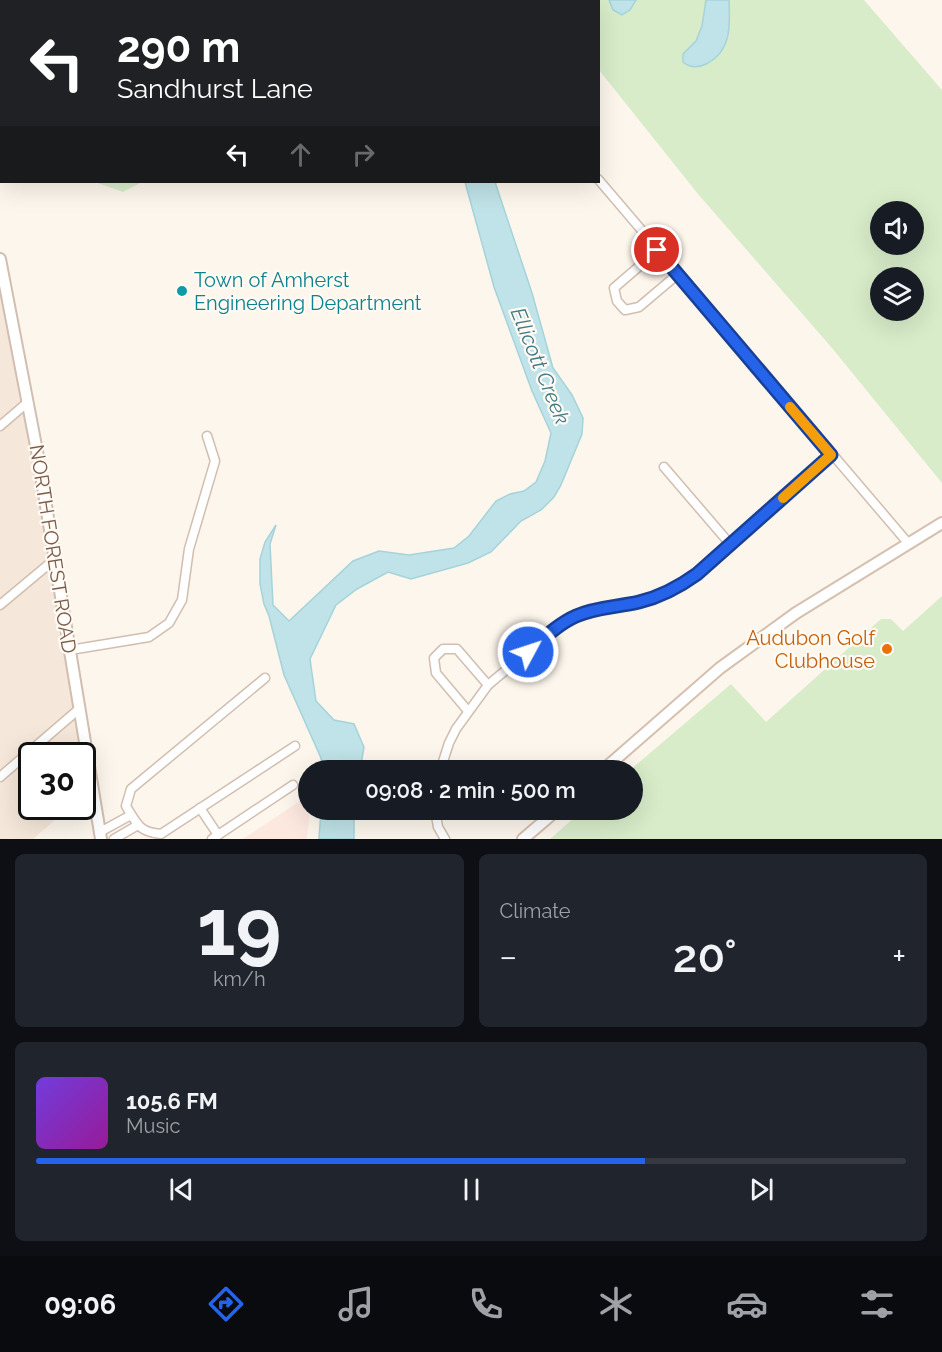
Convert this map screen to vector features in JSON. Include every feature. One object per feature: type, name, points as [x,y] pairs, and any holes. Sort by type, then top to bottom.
[{"type":"street","points":[[600,181],[908,543]]},
{"type":"street","points":[[657,250],[614,288],[617,301],[625,309],[639,307],[678,274]]},
{"type":"street","name":"NORTH FOREST ROAD","points":[[0,259],[28,402],[100,835]]},
{"type":"street","points":[[0,426],[28,402]]},
{"type":"street","points":[[70,650],[149,637],[169,623],[182,600],[189,549],[215,461],[207,436]]},
{"type":"street","points":[[444,760],[449,743],[468,711],[488,685],[561,624],[597,609],[638,602],[676,588],[697,574],[831,455]]},
{"type":"street","points":[[664,467],[730,544]]},
{"type":"street","points":[[615,760],[720,668],[796,613],[942,523]]},
{"type":"street","points":[[0,604],[55,559]]},
{"type":"street","points":[[468,711],[436,673],[434,658],[443,649],[457,649],[488,685]]},
{"type":"street","points":[[265,678],[130,789],[126,807],[138,825],[146,832],[160,834],[295,746]]},
{"type":"street","points":[[0,777],[79,709]]},
{"type":"street","points":[[200,808],[215,837],[293,785]]},
{"type":"street","points":[[100,835],[131,815]]},
{"type":"street","points":[[437,820],[445,839]]},
{"type":"street","points":[[523,839],[545,820]]},
{"type":"street","points":[[114,839],[138,825]]},
{"type":"shaded area","points":[[0,259],[84,742],[18,742],[18,820],[55,820],[33,839],[0,839]]},
{"type":"shaded area","points":[[298,802],[298,820],[309,820],[307,839],[243,839]]},
{"type":"green space","points":[[600,0],[864,0],[942,90],[942,483],[832,348],[698,194],[600,71]]},
{"type":"green space","points":[[98,183],[140,183],[123,192]]},
{"type":"green space","points":[[942,596],[942,839],[550,839],[572,820],[643,820],[642,760],[731,684],[766,722],[881,619],[891,619],[903,631]]},
{"type":"water","points":[[609,0],[636,0],[630,10],[622,15],[613,10]]},
{"type":"water","points":[[706,0],[729,0],[728,36],[721,52],[714,59],[697,67],[691,66],[683,62],[683,54],[696,41],[702,26]]},
{"type":"water","name":"Ellicott Creek","points":[[465,183],[495,183],[532,293],[553,368],[572,395],[583,418],[582,434],[554,497],[541,510],[521,521],[491,552],[468,563],[411,579],[388,572],[357,589],[336,605],[310,659],[316,701],[334,720],[354,724],[364,747],[362,760],[321,760],[284,675],[264,604],[260,584],[260,559],[265,542],[276,525],[270,544],[273,605],[289,621],[353,561],[379,551],[409,555],[454,548],[469,536],[496,501],[510,494],[524,491],[536,482],[545,461],[551,433],[532,391],[494,287]]},
{"type":"water","points":[[320,820],[354,820],[354,839],[319,839]]},
{"type":"slow traffic","points":[[783,498],[831,455],[790,407]]},
{"type":"place","name":"Town of Amherst Engineering Department","points":[[182,291]]},
{"type":"place","name":"Audubon Golf Clubhouse","points":[[887,649]]},
{"type":"route","points":[[528,652],[561,624],[577,616],[597,609],[638,602],[684,583],[831,455],[657,250]]}]
